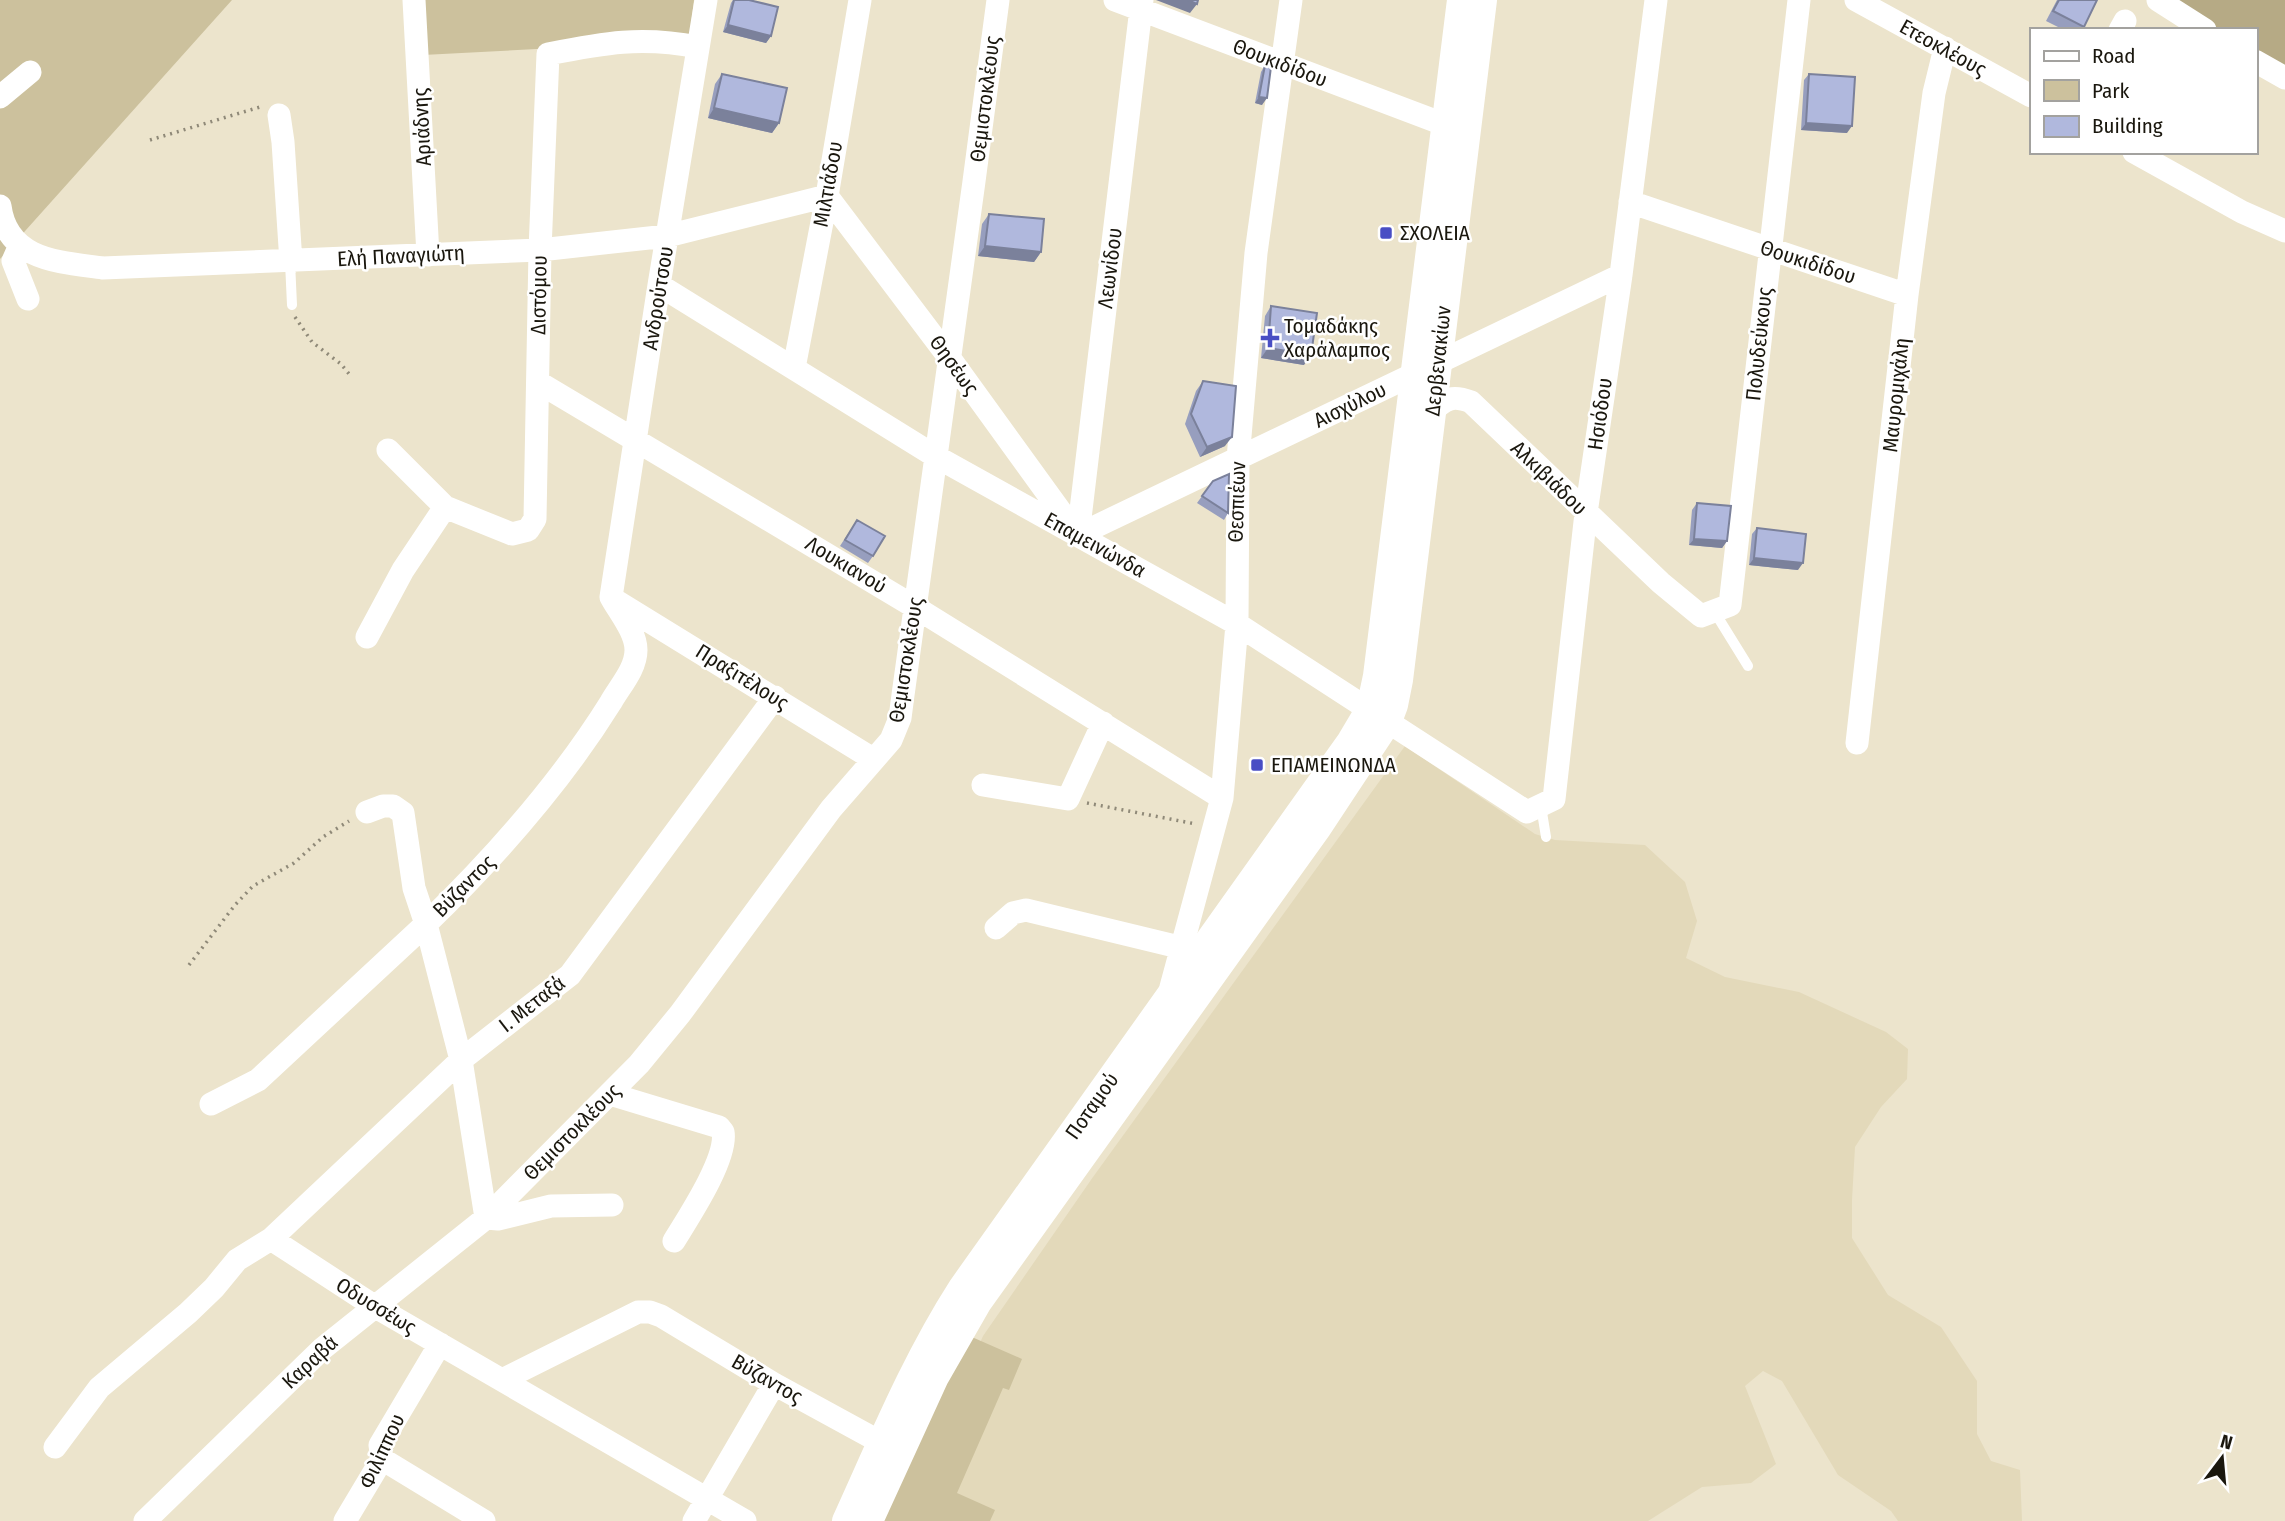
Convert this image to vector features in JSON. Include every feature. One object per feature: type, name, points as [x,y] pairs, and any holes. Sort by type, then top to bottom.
[{"type":"street","name":"Αριάδνης","points":[[414,0],[428,255]]},
{"type":"street","name":"Ανδρούτσου","points":[[611,597],[706,0]]},
{"type":"street","name":"Μιλτιάδου","points":[[794,368],[827,197],[860,0]]},
{"type":"street","name":"Θεμιστοκλέους","points":[[486,1218],[610,1094],[668,1030],[831,809],[891,740],[900,718],[935,456],[951,360],[998,0]]},
{"type":"street","name":"Θουκιδίδου","points":[[1115,0],[1142,5],[1283,64],[1446,125]]},
{"type":"street","name":"Θεσπιέων","points":[[1168,999],[1222,798],[1237,624],[1238,458],[1256,253],[1291,0]]},
{"type":"street","name":"Δερβενακίων","points":[[1379,715],[1394,705],[1399,680],[1432,411],[1425,368],[1446,125],[1461,0]]},
{"type":"street","name":"Δερβενακίων","points":[[1379,715],[1377,676],[1483,0]]},
{"type":"street","name":"Ησιόδου","points":[[1534,809],[1554,799],[1586,513],[1657,0]]},
{"type":"street","name":"Πολυδεύκους","points":[[1714,611],[1730,605],[1799,0]]},
{"type":"street","name":"Ετεοκλέους","points":[[1856,0],[2030,95]]},
{"type":"street","points":[[2158,0],[2202,28]]},
{"type":"street","name":"Λεωνίδου","points":[[1078,535],[1142,5]]},
{"type":"street","name":"Διστόμου","points":[[445,507],[508,533],[525,532],[535,521],[540,250],[548,54],[623,41],[658,40],[698,47]]},
{"type":"street","name":"Μαυρομιχάλη","points":[[1857,743],[1907,295],[1934,93],[1945,48]]},
{"type":"street","points":[[2257,62],[2285,78]]},
{"type":"street","points":[[0,97],[30,72]]},
{"type":"street","points":[[279,115],[291,262]]},
{"type":"street","points":[[2138,154],[2242,212],[2285,231]]},
{"type":"street","name":"Ελή Παναγιώτη","points":[[20,245],[48,261],[103,268],[540,250],[667,236],[827,197]]},
{"type":"street","name":"Θησέως","points":[[827,197],[951,360],[1078,535]]},
{"type":"street","name":"Θουκιδίδου","points":[[1630,202],[1907,295]]},
{"type":"street","points":[[0,206],[15,243],[20,245],[13,261],[28,299]]},
{"type":"street","name":"Αισχύλου","points":[[1078,535],[1621,275]]},
{"type":"street","name":"Επαμεινώνδα","points":[[659,285],[935,456],[1237,624],[1379,715],[1534,809]]},
{"type":"street","name":"Λουκιανού","points":[[538,382],[915,607],[1222,798]]},
{"type":"street","name":"Αλκιβιάδου","points":[[1432,411],[1445,399],[1457,396],[1471,402],[1661,583],[1701,616],[1714,611]]},
{"type":"street","points":[[367,637],[403,570],[445,507],[388,450]]},
{"type":"street","name":"Πραξιτέλους","points":[[611,597],[873,759]]},
{"type":"street","name":"Βύζαντος","points":[[486,1218],[461,1060],[426,924],[498,852],[584,744],[632,667],[636,652],[635,639],[611,597]]},
{"type":"street","name":"Ι. Μεταξά","points":[[271,1239],[461,1060],[570,975],[775,697]]},
{"type":"street","name":"Ποταμού","points":[[846,1521],[915,1370],[955,1299],[1351,741],[1379,715]]},
{"type":"street","name":"Ποταμού","points":[[869,1521],[935,1377],[978,1302],[1318,827],[1379,715]]},
{"type":"street","points":[[983,785],[1068,799],[1103,723]]},
{"type":"street","points":[[211,1104],[258,1080],[426,924],[414,888],[403,813],[393,806],[383,806],[367,812]]},
{"type":"street","points":[[996,929],[1013,913],[1026,910],[1183,948]]},
{"type":"street","points":[[610,1094],[717,1127],[723,1132],[722,1154],[674,1241]]},
{"type":"street","points":[[486,1218],[498,1219],[551,1206],[612,1205]]},
{"type":"street","name":"Καραβά","points":[[145,1521],[322,1349],[486,1218]]},
{"type":"street","points":[[55,1447],[99,1388],[188,1313],[214,1288],[237,1260],[271,1239]]},
{"type":"street","name":"Οδυσσέως","points":[[271,1239],[374,1306],[745,1521]]},
{"type":"street","name":"Βύζαντος","points":[[502,1380],[638,1312],[650,1312],[881,1443]]},
{"type":"street","name":"Φιλίππου","points":[[345,1521],[382,1459],[380,1445],[440,1344]]},
{"type":"street","points":[[694,1521],[774,1384]]},
{"type":"street","points":[[382,1459],[484,1521]]},
{"type":"lane","points":[[291,262],[292,305]]},
{"type":"lane","points":[[1714,611],[1748,666]]},
{"type":"lane","points":[[1534,809],[1546,837]]},
{"type":"path","points":[[150,140],[263,106],[275,108],[279,115]]},
{"type":"path","points":[[292,305],[296,320],[307,337],[341,364],[350,375]]},
{"type":"path","points":[[1068,799],[1215,827]]},
{"type":"path","points":[[189,965],[253,886],[295,863],[331,831],[367,812]]},
{"type":"shaded area","points":[[2172,0],[2285,0],[2285,72],[2257,59],[2257,28],[2212,28]]},
{"type":"shaded area","points":[[1405,746],[1535,834],[1555,840],[1645,845],[1685,882],[1697,921],[1686,958],[1725,977],[1799,992],[1886,1032],[1908,1049],[1907,1079],[1881,1107],[1855,1147],[1852,1238],[1888,1295],[1941,1327],[1977,1381],[1977,1434],[1991,1461],[2020,1470],[2022,1521],[1898,1521],[1891,1511],[1838,1475],[1782,1381],[1763,1371],[1745,1386],[1776,1464],[1751,1483],[1702,1487],[1648,1521],[901,1521],[983,1336],[1093,1177]]},
{"type":"green space","points":[[0,0],[232,0],[0,259]]},
{"type":"green space","points":[[419,0],[694,0],[689,41],[423,55]]},
{"type":"green space","points":[[965,1334],[1022,1359],[1009,1390],[1003,1388],[957,1493],[995,1510],[990,1521],[878,1521]]},
{"type":"building","points":[[734,0],[749,0],[778,7],[771,36],[728,25]]},
{"type":"building","points":[[2059,0],[2097,0],[2084,27],[2053,11]]},
{"type":"building","points":[[1265,65],[1271,67],[1267,98],[1259,97]]},
{"type":"building","points":[[722,74],[787,88],[779,123],[714,108]]},
{"type":"building","points":[[1809,74],[1855,77],[1852,126],[1806,123]]},
{"type":"building","points":[[989,214],[1044,219],[1041,252],[985,246]]},
{"type":"building","points":[[1271,306],[1317,313],[1311,355],[1268,348]]},
{"type":"building","points":[[1203,381],[1236,386],[1232,437],[1207,447],[1191,414]]},
{"type":"building","points":[[1229,474],[1228,513],[1202,496],[1213,481]]},
{"type":"building","points":[[1697,503],[1731,506],[1727,541],[1694,539]]},
{"type":"building","points":[[857,520],[885,536],[873,556],[845,540]]},
{"type":"building","points":[[1757,528],[1806,534],[1803,563],[1754,558]]},
{"type":"place","name":"ΣΧΟΛΕΙΑ","points":[[1386,233]]},
{"type":"place","name":"Τομαδάκης Χαράλαμπος","points":[[1270,338]]},
{"type":"place","name":"ΕΠΑΜΕΙΝΩΝΔΑ","points":[[1257,765]]}]
